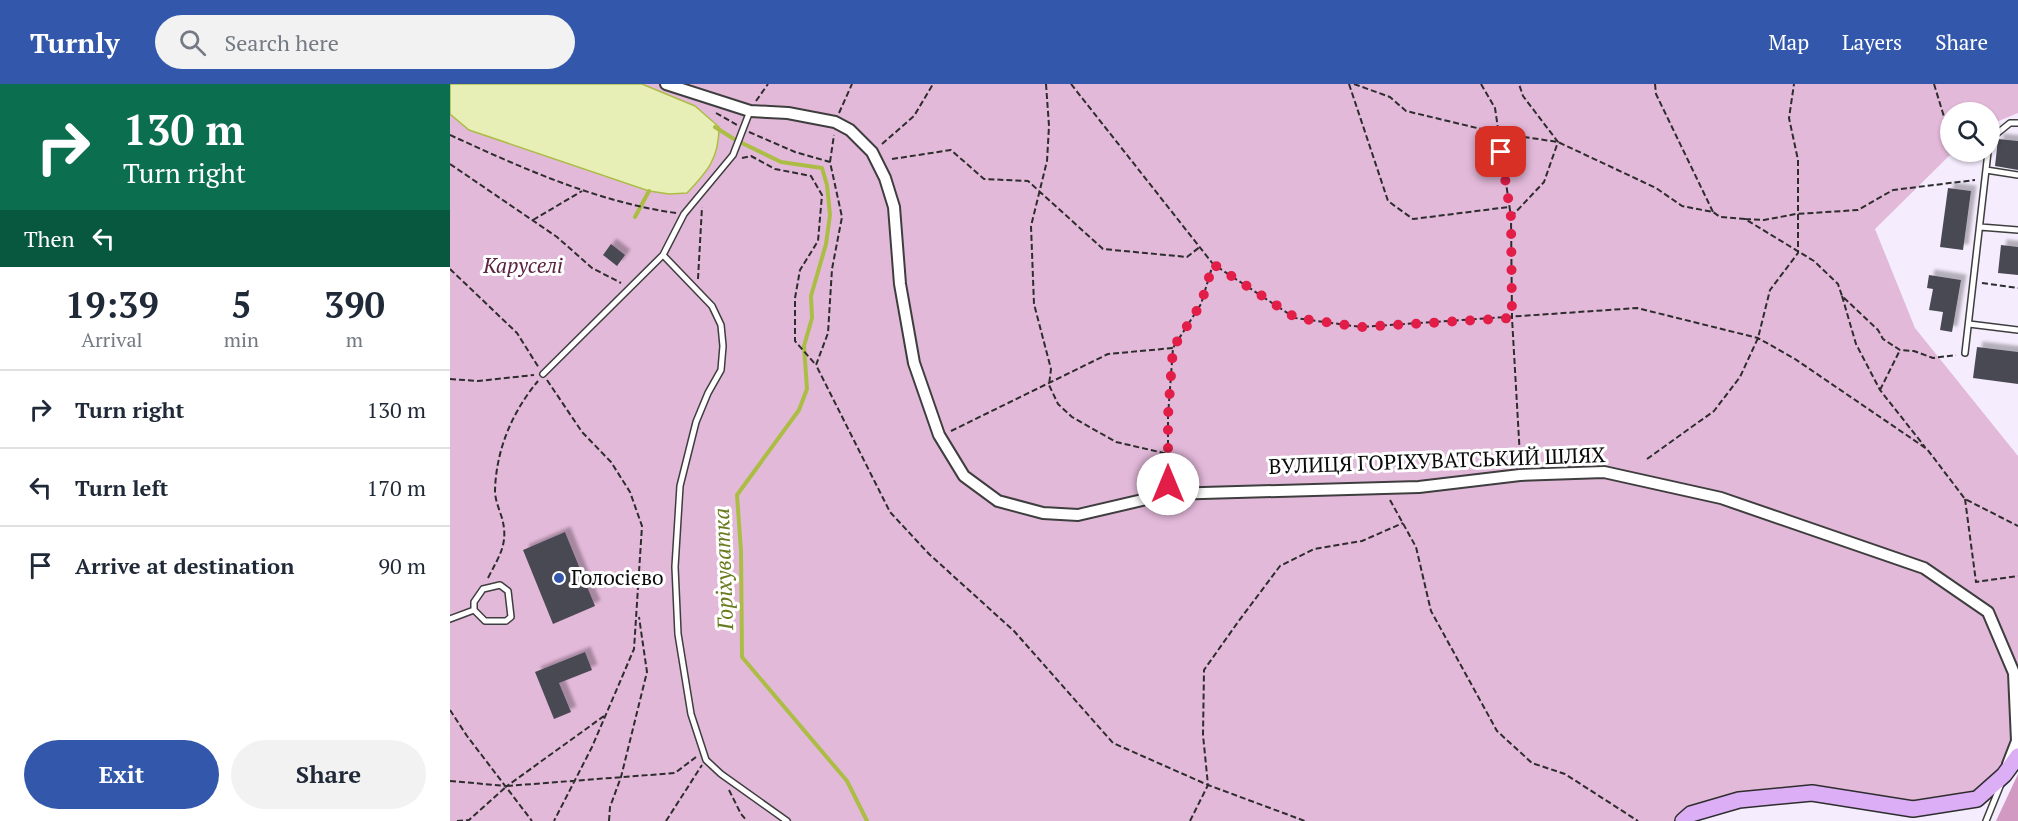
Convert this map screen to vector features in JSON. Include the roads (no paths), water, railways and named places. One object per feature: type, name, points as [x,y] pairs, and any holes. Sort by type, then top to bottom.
[{"type":"street","name":"ВУЛИЦЯ ГОРІХУВАТСЬКИЙ ШЛЯХ","points":[[666,84],[750,111],[837,117],[872,152],[885,178],[894,207],[900,284],[914,363],[939,435],[964,476],[998,501],[1043,513],[1078,514],[1168,494],[1419,487],[1520,475],[1604,472],[1721,498],[1924,568],[1988,612],[2014,673],[2017,741],[2004,775],[1977,799],[1913,809],[1812,793],[1738,800],[1691,814],[1683,821]]},
{"type":"street","points":[[2004,775],[2018,756]]},
{"type":"lane","points":[[543,374],[663,255],[684,214],[733,155],[750,111]]},
{"type":"lane","points":[[2000,131],[2010,123],[2018,123]]},
{"type":"lane","points":[[1965,353],[1987,162]]},
{"type":"lane","points":[[1986,170],[2018,175]]},
{"type":"lane","points":[[1980,226],[2018,230]]},
{"type":"lane","points":[[663,255],[712,306],[721,325],[721,370],[708,393],[689,442],[680,486],[675,567],[680,660],[690,714],[706,760],[721,774],[787,821]]},
{"type":"lane","points":[[1969,324],[2018,330]]},
{"type":"lane","points":[[503,586],[508,591],[512,614],[506,621],[492,623],[485,621],[474,610],[474,602],[483,589],[503,586]]},
{"type":"lane","points":[[450,619],[474,610]]},
{"type":"lane","points":[[1986,821],[2004,775]]},
{"type":"waterway","name":"Горіхуватка","points":[[715,127],[734,139]]},
{"type":"waterway","name":"Горіхуватка","points":[[742,143],[781,162],[822,168],[827,185],[830,215],[826,244],[811,296],[812,318],[804,346],[807,389],[799,410],[737,495],[741,551],[742,657],[847,781],[867,821]]},
{"type":"waterway","points":[[635,217],[649,191]]},
{"type":"place","name":"Голосієво","points":[[559,578]]},
{"type":"park label","name":"Каруселі","points":[[523,266]]}]
